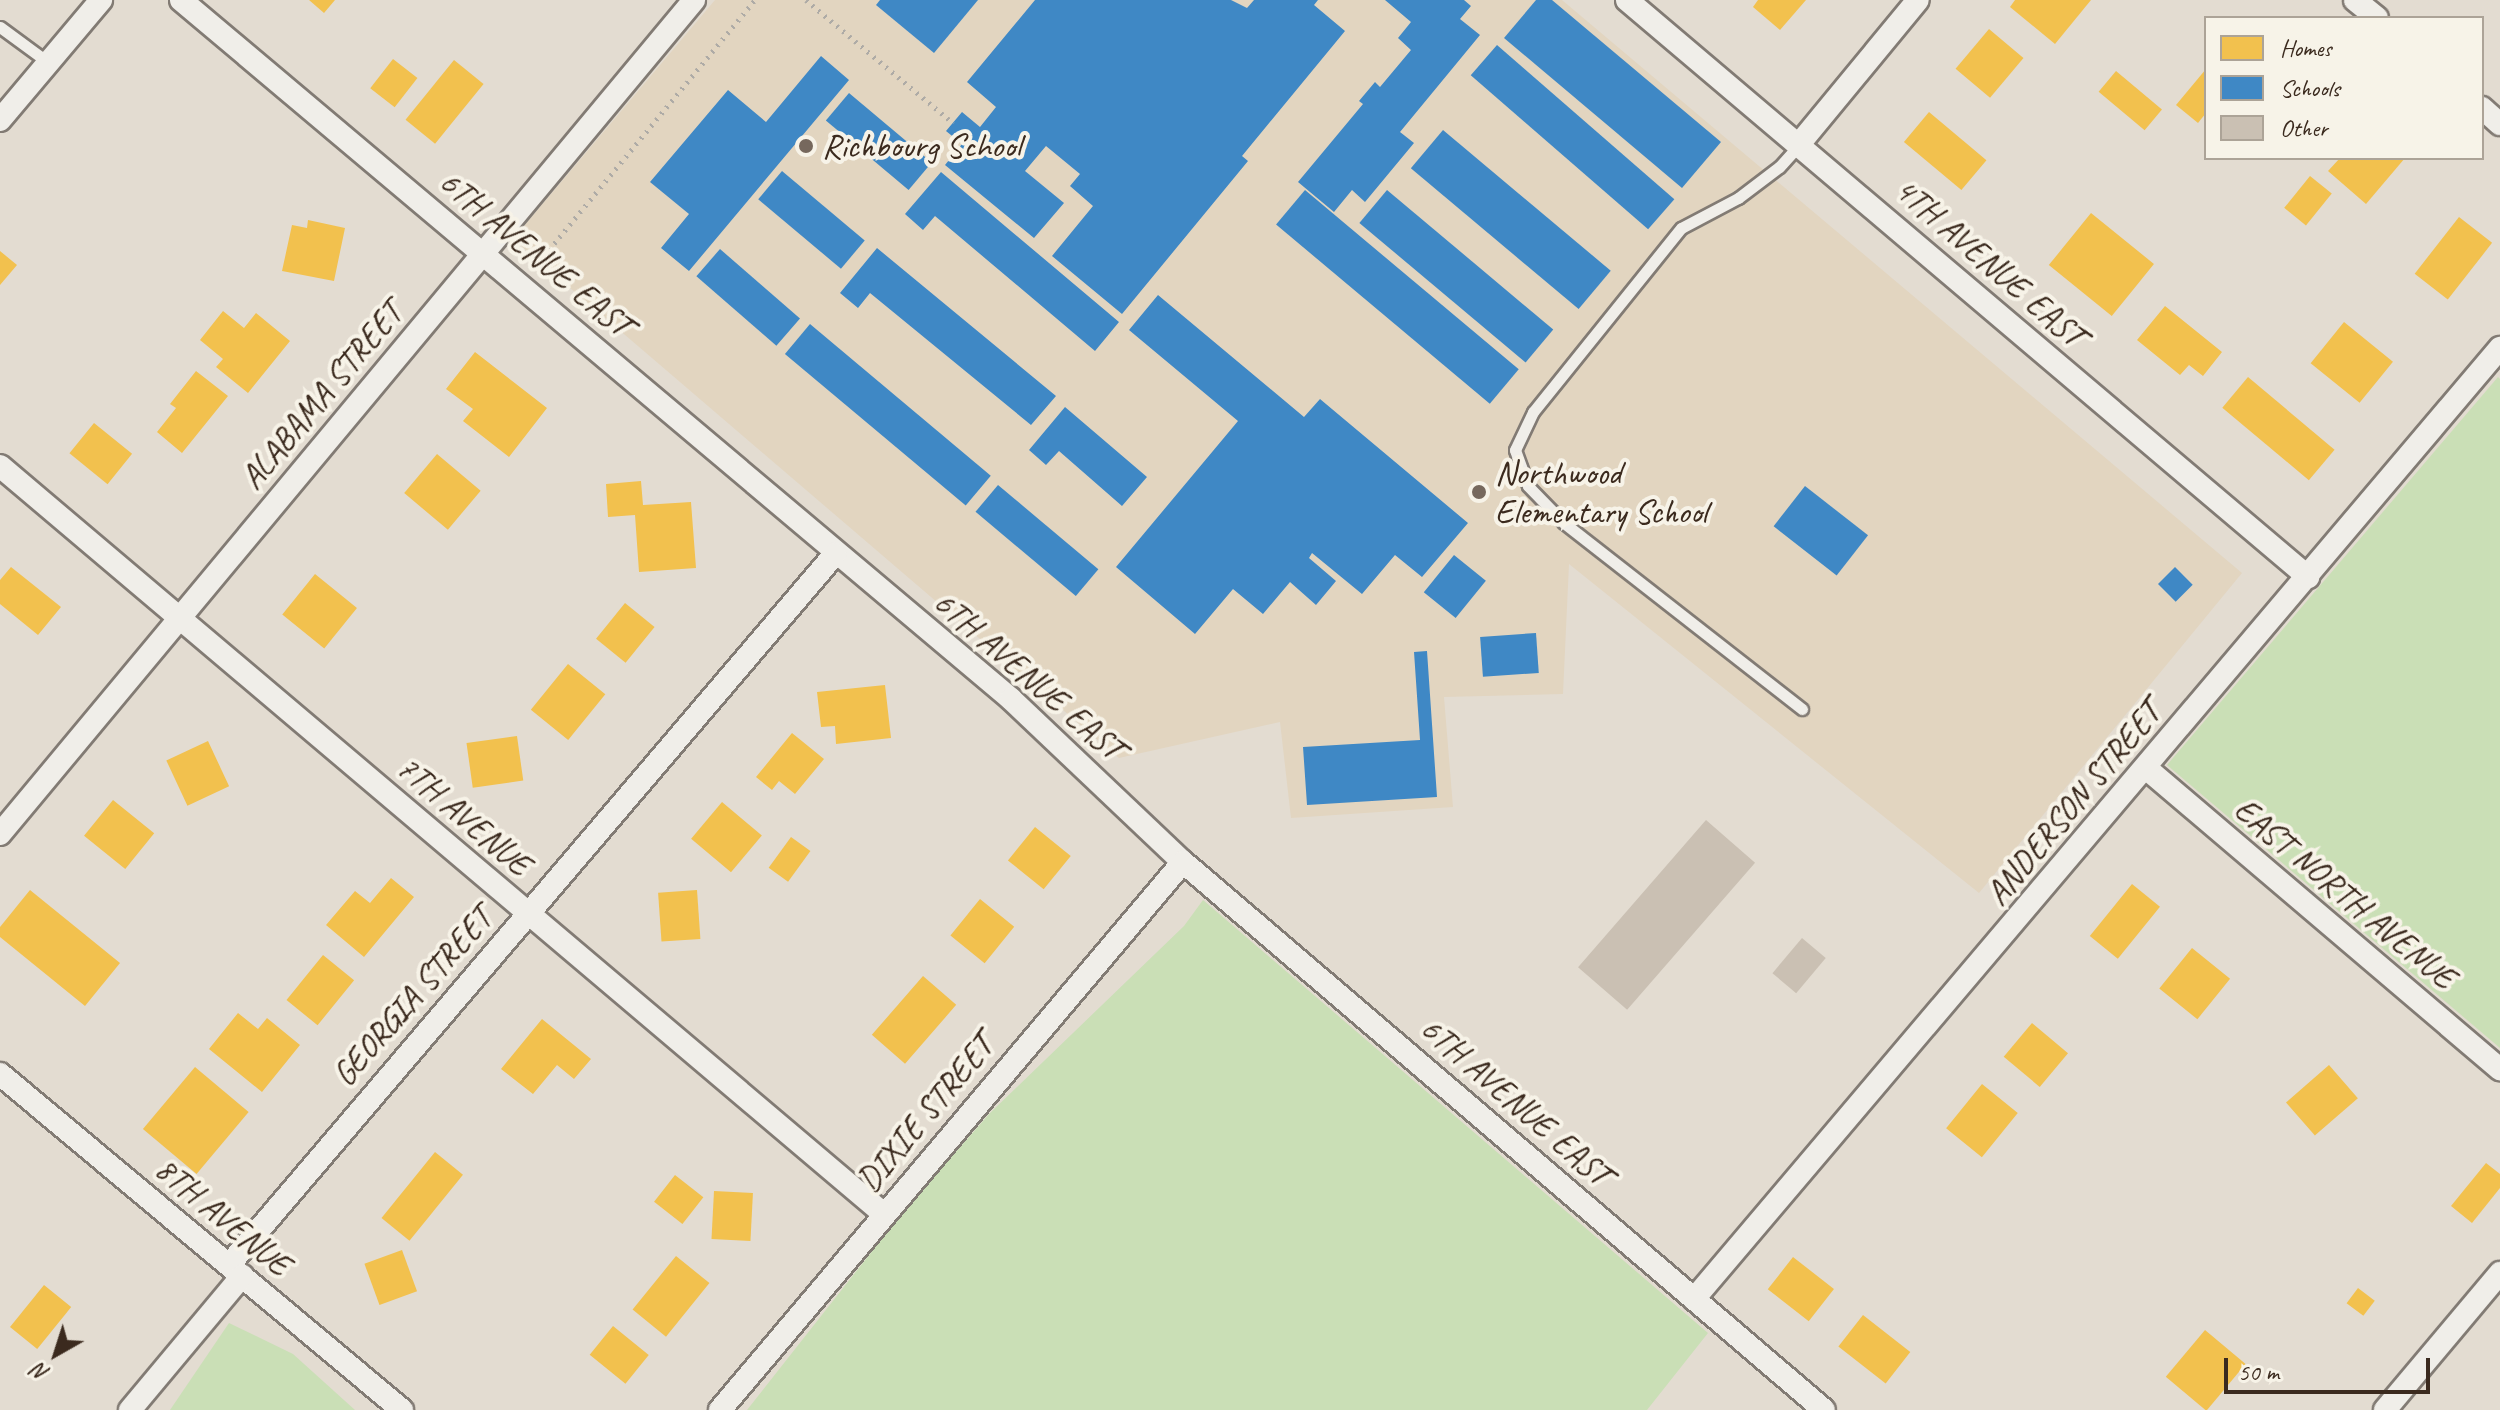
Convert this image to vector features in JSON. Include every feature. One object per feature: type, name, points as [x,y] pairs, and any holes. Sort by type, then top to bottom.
[{"type":"street","points":[[0,120],[101,0]]},
{"type":"street","name":"6TH AVENUE EAST","points":[[181,0],[1065,747],[1183,862],[1824,1410]]},
{"type":"street","name":"ALABAMA STREET","points":[[0,834],[694,0]]},
{"type":"street","name":"4TH AVENUE EAST","points":[[1627,0],[1800,143],[2308,577]]},
{"type":"street","points":[[1800,143],[1918,0]]},
{"type":"street","points":[[2355,0],[2375,16]]},
{"type":"street","points":[[2484,110],[2500,124]]},
{"type":"street","name":"ANDERSON STREET","points":[[1694,1299],[2500,348]]},
{"type":"street","name":"7TH AVENUE","points":[[0,466],[884,1214]]},
{"type":"street","name":"GEORGIA STREET","points":[[130,1410],[235,1271],[527,914],[835,554]]},
{"type":"street","name":"EAST NORTH AVENUE","points":[[2146,768],[2500,1069]]},
{"type":"street","name":"DIXIE STREET","points":[[720,1410],[1183,862]]},
{"type":"street","name":"8TH AVENUE","points":[[0,1074],[402,1410]]},
{"type":"street","points":[[2385,1410],[2500,1273]]},
{"type":"lane","points":[[0,27],[49,63]]},
{"type":"lane","points":[[1800,143],[1779,167],[1738,198],[1681,228],[1533,412],[1515,450],[1528,486],[1564,523],[1802,709]]},
{"type":"path","points":[[520,285],[755,0]]},
{"type":"path","points":[[806,0],[953,123]]},
{"type":"shaded area","name":"Northwood Elementary School","points":[[715,0],[1562,0],[2242,573],[1979,893],[1569,564],[1563,694],[1444,697],[1453,807],[1291,818],[1280,722],[1119,758],[513,239]]},
{"type":"green space","points":[[2498,377],[2500,379],[2500,1048],[2167,765]]},
{"type":"green space","points":[[1203,900],[1708,1333],[1647,1410],[747,1410],[903,1212],[990,1113],[1184,926]]},
{"type":"green space","points":[[229,1323],[293,1354],[355,1410],[170,1410]]},
{"type":"building: Homes","points":[[309,0],[335,0],[324,13]]},
{"type":"building: Homes","points":[[1758,0],[1806,0],[1780,30],[1753,7]]},
{"type":"building: Homes","points":[[2015,0],[2091,0],[2055,44],[2010,7]]},
{"type":"building: Homes","points":[[1989,29],[2023,58],[1990,98],[1956,69]]},
{"type":"building: Homes","points":[[393,59],[417,78],[395,107],[370,88]]},
{"type":"building: Homes","points":[[454,60],[484,84],[435,144],[406,120]]},
{"type":"building: Homes","points":[[2116,71],[2162,110],[2145,130],[2099,92]]},
{"type":"building: Homes","points":[[2204,71],[2204,116],[2198,123],[2176,105]]},
{"type":"building: Homes","points":[[1929,112],[1986,160],[1961,190],[1904,142]]},
{"type":"building: Homes","points":[[2338,160],[2403,160],[2366,204],[2328,171]]},
{"type":"building: Homes","points":[[2310,176],[2332,194],[2306,225],[2284,208]]},
{"type":"building: Homes","points":[[2091,213],[2154,264],[2112,316],[2049,265]]},
{"type":"building: Homes","points":[[2459,217],[2492,243],[2448,300],[2415,274]]},
{"type":"building: Homes","points":[[308,220],[345,228],[334,281],[282,271],[292,225],[307,228]]},
{"type":"building: Homes","points":[[0,251],[17,265],[0,285]]},
{"type":"building: Homes","points":[[2165,306],[2222,352],[2203,376],[2189,365],[2180,375],[2137,340]]},
{"type":"building: Homes","points":[[223,311],[244,328],[256,313],[290,341],[248,393],[216,367],[223,359],[200,340]]},
{"type":"building: Homes","points":[[2344,322],[2393,362],[2360,403],[2311,363]]},
{"type":"building: Homes","points":[[475,352],[547,408],[509,457],[463,421],[473,409],[446,389]]},
{"type":"building: Homes","points":[[196,371],[228,396],[182,453],[157,432],[176,408],[170,404]]},
{"type":"building: Homes","points":[[2248,377],[2335,450],[2309,480],[2222,408]]},
{"type":"building: Homes","points":[[94,423],[132,454],[108,484],[69,453]]},
{"type":"building: Homes","points":[[437,454],[481,491],[448,530],[404,493]]},
{"type":"building: Homes","points":[[641,481],[643,505],[691,502],[696,568],[639,572],[635,515],[608,517],[606,484]]},
{"type":"building: Homes","points":[[11,567],[61,607],[38,635],[0,604],[0,580]]},
{"type":"building: Homes","points":[[315,574],[357,608],[324,648],[282,614]]},
{"type":"building: Homes","points":[[625,603],[655,627],[626,663],[596,639]]},
{"type":"building: Homes","points":[[568,664],[605,694],[568,740],[531,710]]},
{"type":"building: Homes","points":[[885,685],[891,738],[836,744],[835,726],[821,727],[817,692]]},
{"type":"building: Homes","points":[[792,733],[824,759],[795,794],[779,781],[772,790],[756,777]]},
{"type":"building: Homes","points":[[517,736],[523,781],[473,788],[466,743]]},
{"type":"building: Homes","points":[[208,741],[229,786],[187,806],[166,760]]},
{"type":"building: Homes","points":[[113,800],[154,833],[125,869],[84,836]]},
{"type":"building: Homes","points":[[722,802],[762,835],[731,872],[691,839]]},
{"type":"building: Homes","points":[[1035,827],[1071,856],[1044,889],[1008,860]]},
{"type":"building: Homes","points":[[791,837],[810,851],[788,882],[769,868]]},
{"type":"building: Homes","points":[[391,878],[414,897],[364,957],[326,925],[355,891],[370,903]]},
{"type":"building: Homes","points":[[2132,884],[2160,907],[2118,959],[2090,936]]},
{"type":"building: Homes","points":[[30,890],[120,963],[85,1006],[0,937],[0,927]]},
{"type":"building: Homes","points":[[697,890],[700,939],[662,942],[658,893]]},
{"type":"building: Homes","points":[[980,899],[1014,927],[985,963],[950,936]]},
{"type":"building: Homes","points":[[2192,948],[2230,979],[2197,1019],[2159,988]]},
{"type":"building: Homes","points":[[323,955],[354,980],[318,1025],[286,1000]]},
{"type":"building: Homes","points":[[923,976],[956,1005],[905,1064],[872,1035]]},
{"type":"building: Homes","points":[[238,1013],[258,1029],[267,1018],[300,1045],[262,1092],[209,1049]]},
{"type":"building: Homes","points":[[542,1019],[591,1059],[574,1079],[557,1065],[533,1094],[501,1069]]},
{"type":"building: Homes","points":[[2032,1023],[2068,1053],[2040,1087],[2004,1057]]},
{"type":"building: Homes","points":[[2329,1065],[2358,1098],[2315,1136],[2286,1102]]},
{"type":"building: Homes","points":[[195,1067],[249,1112],[197,1174],[143,1129]]},
{"type":"building: Homes","points":[[1982,1084],[2018,1113],[1982,1157],[1946,1128]]},
{"type":"building: Homes","points":[[435,1152],[463,1175],[409,1241],[382,1218]]},
{"type":"building: Homes","points":[[2486,1163],[2500,1174],[2500,1188],[2472,1223],[2451,1206]]},
{"type":"building: Homes","points":[[675,1175],[703,1197],[682,1224],[654,1202]]},
{"type":"building: Homes","points":[[714,1191],[753,1193],[750,1241],[711,1239]]},
{"type":"building: Homes","points":[[402,1250],[417,1291],[379,1305],[364,1264]]},
{"type":"building: Homes","points":[[676,1256],[709,1283],[666,1337],[633,1310]]},
{"type":"building: Homes","points":[[1793,1257],[1834,1289],[1809,1321],[1768,1289]]},
{"type":"building: Homes","points":[[44,1285],[71,1307],[37,1349],[10,1327]]},
{"type":"building: Homes","points":[[2358,1288],[2375,1301],[2363,1316],[2347,1303]]},
{"type":"building: Homes","points":[[1863,1315],[1910,1352],[1886,1383],[1838,1347]]},
{"type":"building: Homes","points":[[613,1326],[649,1355],[625,1384],[590,1355]]},
{"type":"building: Homes","points":[[2205,1330],[2246,1364],[2207,1410],[2166,1377]]},
{"type":"building: Schools","points":[[880,0],[978,0],[934,53],[876,5]]},
{"type":"building: Schools","points":[[1035,0],[1231,0],[1247,8],[1254,0],[1318,0],[1314,5],[1345,31],[1242,156],[1248,161],[1122,314],[1052,256],[1093,206],[1070,186],[1080,174],[1046,146],[1025,171],[1064,203],[1034,238],[945,165],[962,144],[946,131],[962,112],[980,127],[996,107],[967,82]]},
{"type":"building: Schools","points":[[1385,0],[1464,0],[1471,6],[1460,19],[1480,35],[1400,132],[1414,143],[1365,202],[1352,190],[1334,212],[1298,182],[1363,104],[1359,101],[1375,82],[1380,87],[1411,50],[1398,38],[1411,22]]},
{"type":"building: Schools","points":[[1536,0],[1552,0],[1721,142],[1682,188],[1504,38]]},
{"type":"building: Schools","points":[[1497,45],[1674,199],[1648,229],[1471,75]]},
{"type":"building: Schools","points":[[821,56],[849,80],[689,271],[661,248],[689,214],[650,182],[728,90],[766,122]]},
{"type":"building: Schools","points":[[849,93],[932,162],[909,190],[826,121]]},
{"type":"building: Schools","points":[[1443,130],[1611,271],[1579,309],[1411,168]]},
{"type":"building: Schools","points":[[782,171],[865,240],[841,269],[758,199]]},
{"type":"building: Schools","points":[[941,172],[1119,322],[1095,351],[935,216],[923,230],[905,214]]},
{"type":"building: Schools","points":[[1305,190],[1519,369],[1490,404],[1276,224]]},
{"type":"building: Schools","points":[[1387,190],[1553,329],[1526,362],[1359,223]]},
{"type":"building: Schools","points":[[877,248],[1056,396],[1031,425],[870,293],[858,308],[840,293]]},
{"type":"building: Schools","points":[[720,249],[800,319],[776,346],[696,276]]},
{"type":"building: Schools","points":[[1158,295],[1304,417],[1320,399],[1468,523],[1422,577],[1395,555],[1362,594],[1312,553],[1309,558],[1336,581],[1316,605],[1290,582],[1263,614],[1233,589],[1195,634],[1116,567],[1238,421],[1129,330]]},
{"type":"building: Schools","points":[[810,324],[991,476],[966,506],[785,354]]},
{"type":"building: Schools","points":[[1065,407],[1147,477],[1122,506],[1059,451],[1046,465],[1029,450]]},
{"type":"building: Schools","points":[[998,485],[1098,569],[1076,596],[976,512]]},
{"type":"building: Schools","points":[[1805,486],[1868,535],[1837,575],[1774,526]]},
{"type":"building: Schools","points":[[1454,555],[1486,581],[1456,618],[1424,592]]},
{"type":"building: Schools","points":[[2175,567],[2193,585],[2176,602],[2158,584]]},
{"type":"building: Schools","points":[[1536,633],[1539,673],[1483,677],[1480,637]]},
{"type":"building: Schools","points":[[1427,651],[1437,797],[1307,805],[1303,747],[1420,740],[1414,652]]},
{"type":"building: Other","points":[[1706,820],[1755,863],[1627,1010],[1578,967]]},
{"type":"building: Other","points":[[1802,938],[1826,958],[1796,993],[1772,973]]},
{"type":"place","name":"Richbourg School","points":[[806,146]]},
{"type":"place","name":"Northwood Elementary School","points":[[1479,492]]}]
